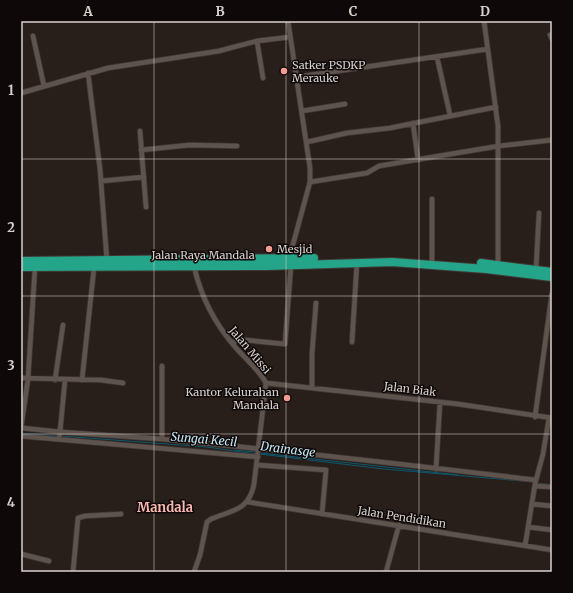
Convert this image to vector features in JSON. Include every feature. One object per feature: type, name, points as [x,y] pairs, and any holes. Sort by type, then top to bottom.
[{"type":"highway","name":"Jalan Raya Mandala","points":[[21,261],[85,264],[94,268],[290,262],[366,256],[432,262],[552,277]]},
{"type":"highway","name":"Jalan Raya Mandala","points":[[21,266],[35,267],[107,261],[432,262],[498,264],[552,272]]},
{"type":"street","points":[[231,342],[245,340],[285,344],[290,262],[310,182],[307,142],[288,21]]},
{"type":"street","points":[[484,21],[496,107],[499,146],[498,264]]},
{"type":"street","points":[[33,36],[44,86]]},
{"type":"street","points":[[21,93],[88,73],[219,51],[257,40],[290,37]]},
{"type":"street","points":[[257,40],[263,78]]},
{"type":"street","points":[[297,77],[488,49]]},
{"type":"street","points":[[437,57],[450,115]]},
{"type":"street","points":[[88,73],[107,261]]},
{"type":"street","points":[[302,111],[345,104]]},
{"type":"street","points":[[307,142],[347,133],[413,123],[496,107]]},
{"type":"street","points":[[413,123],[418,160]]},
{"type":"street","points":[[140,131],[146,207]]},
{"type":"street","points":[[310,182],[367,173],[379,166],[499,146],[552,140]]},
{"type":"street","points":[[141,150],[190,146],[237,146]]},
{"type":"street","points":[[100,181],[144,177]]},
{"type":"street","points":[[432,199],[432,262]]},
{"type":"street","points":[[536,270],[539,212]]},
{"type":"street","points":[[352,342],[357,262]]},
{"type":"street","name":"Jalan Missi","points":[[194,266],[206,305],[231,342],[266,383],[254,487],[248,502]]},
{"type":"street","points":[[35,267],[28,379],[22,428],[60,436],[258,452],[436,469],[535,483],[552,487]]},
{"type":"street","points":[[82,380],[94,268]]},
{"type":"street","points":[[535,417],[552,293]]},
{"type":"street","points":[[312,388],[312,354],[316,303]]},
{"type":"street","points":[[56,380],[64,325]]},
{"type":"street","points":[[162,366],[162,439]]},
{"type":"street","points":[[21,378],[123,383]]},
{"type":"street","points":[[60,436],[66,380]]},
{"type":"street","name":"Jalan Biak","points":[[266,383],[440,402],[550,418]]},
{"type":"street","points":[[436,469],[440,402]]},
{"type":"street","points":[[525,546],[535,483],[543,454],[550,418]]},
{"type":"street","points":[[21,436],[162,439],[258,452]]},
{"type":"street","points":[[257,465],[326,470],[327,474],[322,514]]},
{"type":"street","points":[[194,572],[200,555],[207,522],[244,506],[248,502]]},
{"type":"street","name":"Jalan Pendidikan","points":[[248,502],[552,550]]},
{"type":"street","points":[[532,504],[552,506]]},
{"type":"street","points":[[74,572],[78,518],[85,516],[120,514]]},
{"type":"street","points":[[386,572],[398,526]]},
{"type":"street","points":[[528,527],[552,530]]},
{"type":"street","points":[[21,554],[49,561]]},
{"type":"waterway","name":"Sungai Kecil","points":[[21,433],[58,436]]},
{"type":"waterway","name":"Sungai Kecil","points":[[61,436],[207,447],[255,454]]},
{"type":"waterway","name":"Sungai Kecil","points":[[234,450],[255,452]]},
{"type":"waterway","name":"Sungai Kecil","points":[[260,453],[458,475]]},
{"type":"waterway","name":"Sungai Kecil","points":[[260,454],[384,469],[534,482]]},
{"type":"waterway","name":"Sungai Kecil","points":[[537,483],[552,485]]},
{"type":"place","name":"Satker PSDKP Merauke","points":[[284,71]]},
{"type":"place","name":"Mesjid","points":[[269,249]]},
{"type":"place","name":"Kantor Kelurahan Mandala","points":[[287,398]]},
{"type":"district","name":"Mandala","points":[[165,507]]},
{"type":"water label","name":"Drainasge","points":[[288,449]]}]
